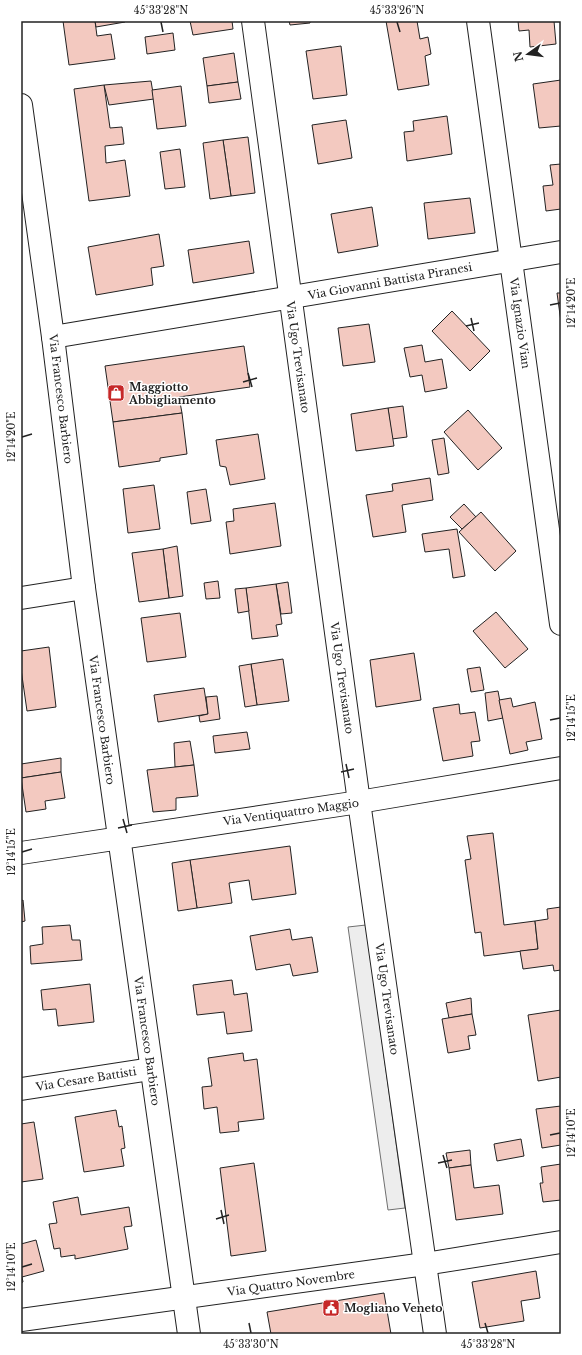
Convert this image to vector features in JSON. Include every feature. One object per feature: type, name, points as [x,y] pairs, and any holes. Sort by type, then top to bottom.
[{"type":"street","name":"Via Ugo Trevisanato","points":[[253,21],[358,802],[434,1334]]},
{"type":"street","name":"Via Ignazio Vian","points":[[478,21],[561,624]]},
{"type":"street","name":"Via Francesco Barbiero","points":[[21,105],[53,337],[84,588],[189,1334]]},
{"type":"street","name":"Via Giovanni Battista Piranesi","points":[[53,337],[290,299],[561,252]]},
{"type":"street","points":[[21,598],[84,588]]},
{"type":"street","name":"Via Ventiquattro Maggio","points":[[21,853],[358,802],[561,768]]},
{"type":"street","name":"Via Cesare Battisti","points":[[21,1089],[151,1069]]},
{"type":"street","name":"Via Quattro Novembre","points":[[21,1320],[425,1264],[561,1242]]},
{"type":"shaded area","points":[[366,925],[405,1208],[388,1210],[348,927]]},
{"type":"building","points":[[63,21],[95,21],[97,36],[111,34],[115,59],[69,65]]},
{"type":"building","points":[[95,21],[124,21],[125,22],[96,27]]},
{"type":"building","points":[[190,21],[232,21],[233,29],[193,35]]},
{"type":"building","points":[[289,21],[310,21],[310,23],[290,25]]},
{"type":"building","points":[[386,21],[417,21],[420,39],[428,37],[431,54],[425,56],[429,85],[398,90]]},
{"type":"building","points":[[518,21],[554,21],[556,44],[530,47],[529,30],[519,31]]},
{"type":"building","points":[[173,33],[175,50],[147,54],[145,37]]},
{"type":"building","points":[[341,46],[347,95],[313,99],[306,51]]},
{"type":"building","points":[[234,53],[238,82],[207,86],[203,58]]},
{"type":"building","points":[[561,80],[561,126],[539,128],[533,84]]},
{"type":"building","points":[[151,81],[154,99],[109,105],[104,85]]},
{"type":"building","points":[[238,82],[241,99],[209,103],[207,86]]},
{"type":"building","points":[[104,85],[110,128],[122,127],[124,144],[105,146],[106,163],[125,160],[130,196],[89,201],[74,89]]},
{"type":"building","points":[[181,86],[186,126],[157,129],[152,90]]},
{"type":"building","points":[[447,116],[452,154],[407,161],[404,132],[414,131],[413,121]]},
{"type":"building","points":[[346,120],[352,158],[318,164],[312,125]]},
{"type":"building","points":[[248,137],[255,193],[231,196],[223,140]]},
{"type":"building","points":[[223,140],[231,196],[210,199],[203,143]]},
{"type":"building","points":[[180,149],[185,187],[165,189],[160,152]]},
{"type":"building","points":[[561,164],[561,209],[546,211],[543,186],[553,185],[550,165]]},
{"type":"building","points":[[470,198],[475,233],[428,239],[424,203]]},
{"type":"building","points":[[372,207],[378,246],[338,253],[331,214]]},
{"type":"building","points":[[159,234],[164,266],[151,268],[153,285],[96,295],[88,247]]},
{"type":"building","points":[[249,241],[254,273],[193,283],[188,250]]},
{"type":"building","points":[[557,293],[561,293],[561,322]]},
{"type":"building","points":[[452,311],[490,351],[470,371],[432,331]]},
{"type":"building","points":[[369,324],[375,362],[343,366],[338,328]]},
{"type":"building","points":[[422,345],[425,362],[442,359],[447,388],[425,392],[422,375],[410,377],[404,348]]},
{"type":"building","points":[[244,346],[250,387],[179,397],[182,413],[113,422],[105,366]]},
{"type":"building","points":[[403,406],[407,437],[392,439],[388,408]]},
{"type":"building","points":[[388,408],[394,446],[356,451],[351,414]]},
{"type":"building","points":[[468,410],[502,448],[478,470],[444,432]]},
{"type":"building","points":[[182,413],[187,454],[160,458],[160,461],[119,467],[113,422]]},
{"type":"building","points":[[258,434],[265,479],[230,485],[226,467],[220,466],[216,440]]},
{"type":"building","points":[[444,438],[449,473],[438,475],[432,440]]},
{"type":"building","points":[[430,478],[433,500],[402,505],[406,532],[373,537],[366,495],[393,491],[392,484]]},
{"type":"building","points":[[154,485],[160,529],[128,533],[123,489]]},
{"type":"building","points":[[206,489],[211,521],[191,524],[187,492]]},
{"type":"building","points":[[275,503],[281,546],[230,554],[226,522],[234,521],[233,509]]},
{"type":"building","points":[[464,504],[476,517],[462,529],[450,517]]},
{"type":"building","points":[[481,512],[516,551],[495,571],[459,532]]},
{"type":"building","points":[[457,529],[465,576],[453,578],[449,549],[425,552],[422,534]]},
{"type":"building","points":[[177,546],[183,596],[169,598],[163,549]]},
{"type":"building","points":[[163,549],[169,598],[139,602],[132,553]]},
{"type":"building","points":[[218,581],[220,598],[206,599],[204,583]]},
{"type":"building","points":[[288,582],[292,613],[281,614],[276,584]]},
{"type":"building","points":[[276,584],[282,624],[276,625],[278,636],[252,639],[246,588]]},
{"type":"building","points":[[246,588],[249,611],[238,613],[235,589]]},
{"type":"building","points":[[496,612],[528,649],[505,668],[473,631]]},
{"type":"building","points":[[180,613],[186,657],[147,662],[141,618]]},
{"type":"building","points":[[49,647],[56,707],[27,711],[21,669],[21,651]]},
{"type":"building","points":[[414,653],[421,700],[376,707],[370,660]]},
{"type":"building","points":[[283,659],[289,701],[257,705],[251,664]]},
{"type":"building","points":[[251,664],[257,705],[245,707],[239,666]]},
{"type":"building","points":[[480,667],[484,690],[471,692],[467,669]]},
{"type":"building","points":[[204,688],[208,714],[158,722],[154,695]]},
{"type":"building","points":[[498,691],[503,718],[488,721],[485,693]]},
{"type":"building","points":[[217,696],[220,719],[200,722],[199,716],[208,714],[206,697]]},
{"type":"building","points":[[511,698],[513,707],[535,702],[542,739],[526,742],[528,750],[510,754],[499,700]]},
{"type":"building","points":[[459,704],[460,714],[475,712],[480,741],[471,742],[473,756],[443,761],[433,708]]},
{"type":"building","points":[[247,732],[250,749],[215,753],[213,736]]},
{"type":"building","points":[[190,741],[194,765],[175,767],[174,743]]},
{"type":"building","points":[[61,758],[61,772],[21,778],[21,764]]},
{"type":"building","points":[[194,765],[198,796],[176,798],[176,810],[153,812],[147,770]]},
{"type":"building","points":[[61,772],[65,798],[45,801],[46,809],[26,812],[21,778]]},
{"type":"building","points":[[493,833],[504,925],[535,921],[538,949],[484,956],[481,932],[475,933],[465,860],[471,859],[467,836]]},
{"type":"building","points":[[290,846],[296,894],[252,900],[249,880],[229,883],[232,903],[197,908],[190,860]]},
{"type":"building","points":[[190,860],[197,908],[178,911],[172,863]]},
{"type":"building","points":[[23,900],[25,921],[21,922],[21,901]]},
{"type":"building","points":[[561,907],[561,970],[554,971],[553,965],[523,969],[520,951],[538,949],[535,921],[548,919],[547,909]]},
{"type":"building","points":[[70,925],[72,940],[80,940],[82,960],[31,964],[30,946],[43,944],[42,927]]},
{"type":"building","points":[[290,929],[292,940],[312,937],[318,972],[293,976],[290,964],[256,970],[250,936]]},
{"type":"building","points":[[232,980],[234,995],[247,993],[252,1031],[227,1034],[224,1012],[197,1015],[193,985]]},
{"type":"building","points":[[90,984],[94,1022],[58,1026],[56,1009],[43,1010],[41,990]]},
{"type":"building","points":[[471,998],[472,1014],[449,1018],[446,1003]]},
{"type":"building","points":[[561,1010],[561,1077],[538,1081],[528,1015]]},
{"type":"building","points":[[472,1014],[476,1035],[468,1036],[470,1049],[448,1053],[442,1019]]},
{"type":"building","points":[[243,1053],[244,1061],[257,1059],[264,1119],[238,1122],[239,1131],[220,1133],[217,1107],[204,1109],[202,1087],[212,1086],[208,1058]]},
{"type":"building","points":[[561,1106],[561,1145],[542,1148],[536,1109]]},
{"type":"building","points":[[116,1110],[119,1127],[122,1126],[125,1148],[121,1149],[124,1166],[84,1172],[75,1117]]},
{"type":"building","points":[[34,1122],[43,1179],[21,1182],[21,1124]]},
{"type":"building","points":[[521,1139],[524,1156],[497,1161],[494,1144]]},
{"type":"building","points":[[470,1150],[471,1165],[449,1168],[446,1153]]},
{"type":"building","points":[[254,1163],[266,1251],[231,1256],[220,1168]]},
{"type":"building","points":[[561,1164],[561,1200],[543,1202],[540,1183],[543,1183],[541,1167]]},
{"type":"building","points":[[471,1165],[474,1188],[499,1185],[503,1214],[456,1220],[449,1168]]},
{"type":"building","points":[[78,1197],[81,1215],[129,1207],[132,1226],[124,1227],[128,1249],[75,1259],[75,1255],[61,1257],[60,1248],[54,1249],[49,1224],[57,1223],[53,1202]]},
{"type":"building","points":[[36,1240],[44,1271],[22,1277],[23,1282],[21,1283],[21,1244]]},
{"type":"building","points":[[536,1271],[540,1298],[521,1301],[524,1321],[480,1328],[472,1282]]},
{"type":"building","points":[[384,1293],[391,1334],[271,1334],[267,1312]]},
{"type":"place","name":"Maggiotto Abbigliamento","points":[[116,393]]},
{"type":"place","name":"Mogliano Veneto","points":[[331,1308]]}]
